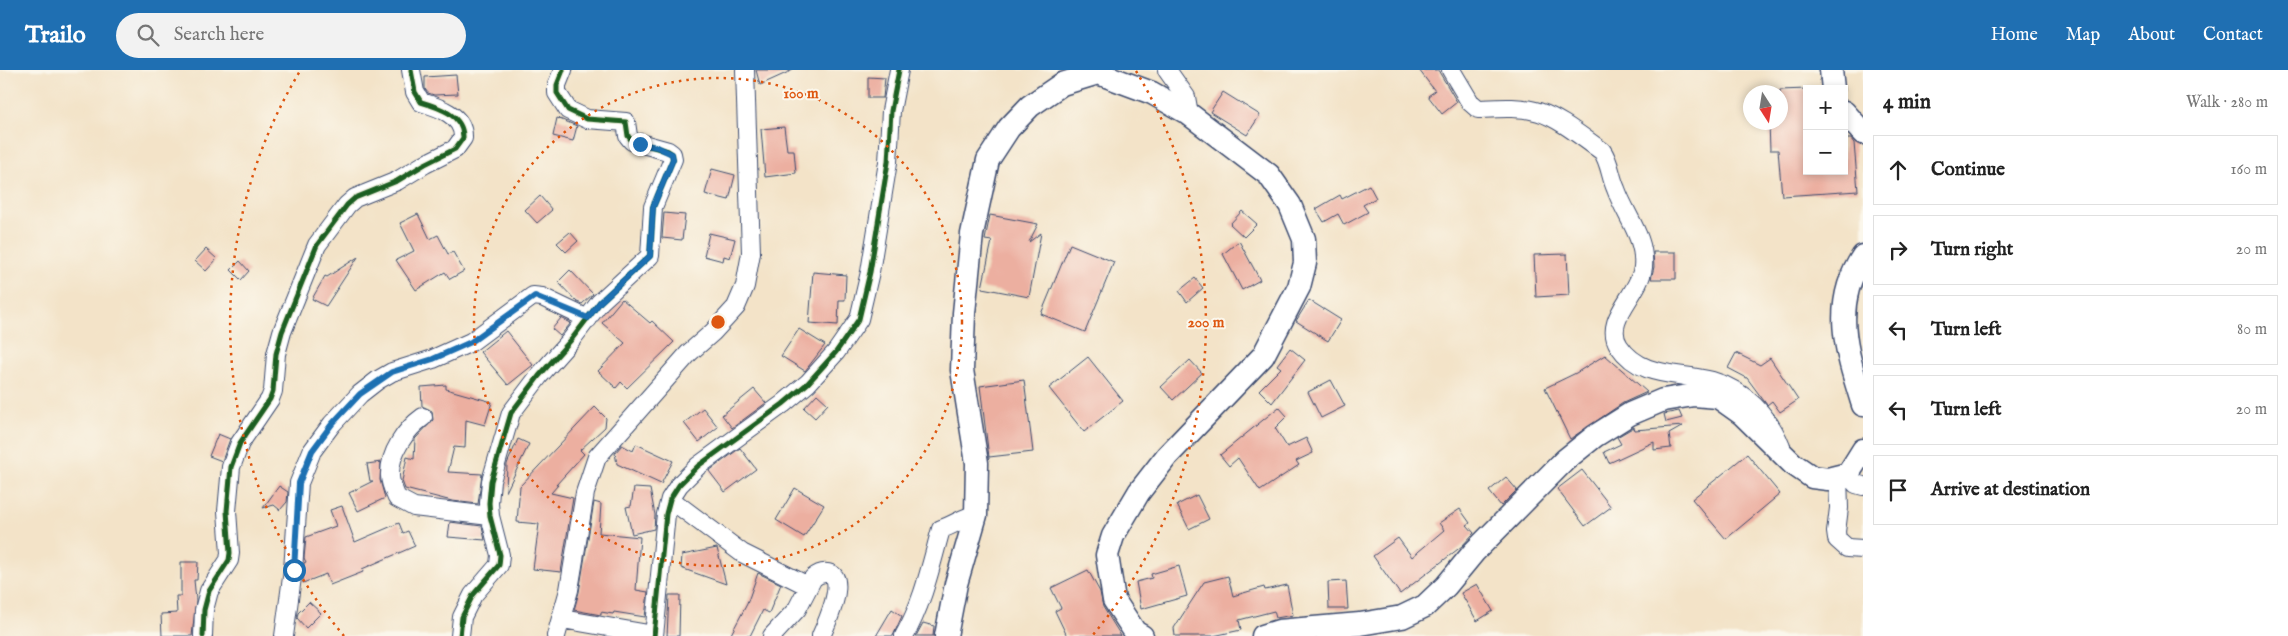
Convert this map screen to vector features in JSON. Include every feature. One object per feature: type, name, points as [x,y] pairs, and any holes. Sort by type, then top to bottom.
[{"type":"main road","points":[[1831,70],[1833,85]]},
{"type":"main road","points":[[946,636],[956,584],[976,514],[977,463],[962,370],[964,312],[972,234],[988,160],[1009,128],[1030,106],[1062,84],[1098,73],[1152,93],[1189,114],[1269,175],[1290,205],[1304,239],[1305,263],[1299,287],[1263,356],[1167,456],[1140,492],[1113,536],[1107,555],[1114,600],[1136,632],[1142,636]]},
{"type":"main road","points":[[1848,116],[1863,132]]},
{"type":"main road","points":[[1863,256],[1848,286],[1843,322],[1848,358],[1863,405]]},
{"type":"main road","points":[[1263,636],[1279,631],[1360,624],[1402,617],[1425,606],[1446,586],[1474,552],[1565,460],[1595,436],[1630,414],[1663,400],[1694,395],[1718,397],[1742,414],[1784,455],[1812,477],[1850,479],[1863,450]]},
{"type":"street","points":[[203,636],[204,610],[208,591],[229,560],[227,511],[231,467],[240,443],[270,399],[273,391],[276,354],[282,332],[317,245],[346,205],[355,198],[397,181],[455,149],[464,138],[462,127],[443,109],[420,102],[415,92],[411,70]]},
{"type":"street","points":[[460,636],[462,617],[473,595],[499,565],[500,555],[490,516],[491,481],[511,413],[600,302],[650,256],[653,207],[673,159],[672,154],[668,151],[632,141],[628,136],[626,122],[587,119],[568,110],[557,94],[557,85],[562,70]]},
{"type":"street","points":[[556,636],[562,619],[574,566],[585,492],[597,457],[689,353],[713,332],[736,307],[745,286],[751,253],[745,70]]},
{"type":"street","points":[[562,619],[654,635],[666,514],[670,499],[698,466],[783,404],[808,383],[836,352],[858,320],[870,272],[888,162],[891,111],[899,70]]},
{"type":"street","points":[[1167,70],[1186,97],[1189,114]]},
{"type":"street","points":[[1451,70],[1470,102],[1478,109],[1514,108],[1541,112],[1602,151],[1607,157],[1614,185],[1632,222],[1642,252],[1641,276],[1635,291],[1615,324],[1616,340],[1622,349],[1643,367],[1656,373],[1713,381],[1748,400],[1761,412],[1777,436],[1784,455]]},
{"type":"street","points":[[284,636],[294,570],[299,483],[312,451],[332,424],[360,394],[392,372],[433,359],[471,342],[533,296],[542,297],[588,318]]},
{"type":"street","points":[[423,417],[413,424],[392,458],[390,476],[397,498],[414,507],[490,516]]},
{"type":"street","points":[[1850,479],[1840,508],[1836,532],[1837,539],[1847,548],[1863,549]]},
{"type":"street","points":[[670,499],[742,553],[808,586]]},
{"type":"street","points":[[904,636],[911,624],[927,578],[941,529],[967,516],[976,514]]},
{"type":"street","points":[[772,636],[797,609],[813,578],[821,574],[833,576],[837,583],[835,597],[821,636]]},
{"type":"building","points":[[756,70],[793,70],[760,85]]},
{"type":"building","points":[[1419,70],[1438,70],[1457,102],[1442,114],[1428,96],[1435,91]]},
{"type":"building","points":[[456,75],[458,94],[434,95],[428,93],[425,89],[425,77]]},
{"type":"building","points":[[868,77],[885,78],[883,98],[868,98]]},
{"type":"building","points":[[1803,89],[1803,175],[1848,175],[1848,139],[1851,139],[1854,143],[1858,191],[1782,196],[1778,150],[1770,150],[1769,130],[1788,130],[1788,90]]},
{"type":"building","points":[[1223,92],[1260,115],[1247,135],[1210,112]]},
{"type":"building","points":[[557,118],[577,126],[573,141],[553,136]]},
{"type":"building","points":[[784,127],[787,150],[794,150],[796,173],[765,177],[761,129]]},
{"type":"building","points":[[712,169],[735,175],[729,200],[705,194]]},
{"type":"building","points":[[1369,185],[1376,198],[1363,205],[1368,212],[1344,225],[1338,214],[1324,222],[1316,209],[1340,195],[1342,199]]},
{"type":"building","points":[[540,196],[552,210],[537,223],[525,210]]},
{"type":"building","points":[[1242,211],[1257,224],[1244,237],[1230,224]]},
{"type":"building","points":[[664,213],[685,215],[682,240],[662,238]]},
{"type":"building","points":[[418,214],[430,239],[438,235],[448,254],[453,252],[464,271],[450,279],[445,272],[416,290],[396,260],[414,251],[400,223]]},
{"type":"building","points":[[990,215],[1038,224],[1029,242],[1041,233],[1029,297],[982,288],[992,241],[985,240]]},
{"type":"building","points":[[570,232],[578,241],[566,252],[557,243]]},
{"type":"building","points":[[709,233],[735,239],[730,258],[724,256],[723,261],[704,256]]},
{"type":"building","points":[[1239,241],[1260,280],[1242,290],[1223,254]]},
{"type":"building","points":[[1070,244],[1114,262],[1085,332],[1041,314]]},
{"type":"building","points":[[206,249],[217,259],[206,271],[195,261]]},
{"type":"building","points":[[1653,252],[1676,252],[1676,279],[1651,279],[1654,267]]},
{"type":"building","points":[[1567,254],[1569,295],[1536,297],[1534,255]]},
{"type":"building","points":[[358,257],[326,306],[312,299],[325,276],[327,277]]},
{"type":"building","points":[[240,261],[249,271],[241,280],[231,270]]},
{"type":"building","points":[[570,270],[593,294],[582,304],[577,302],[558,282]]},
{"type":"building","points":[[813,272],[846,275],[845,300],[839,300],[838,325],[809,323]]},
{"type":"building","points":[[1195,278],[1203,288],[1187,302],[1179,291]]},
{"type":"building","points":[[622,299],[650,323],[652,321],[674,342],[627,388],[621,382],[616,388],[598,371],[625,343],[602,323]]},
{"type":"building","points":[[1309,300],[1341,320],[1328,341],[1296,321]]},
{"type":"building","points":[[561,318],[571,323],[560,336],[552,329]]},
{"type":"building","points":[[799,329],[825,345],[805,371],[781,356]]},
{"type":"building","points":[[506,331],[533,365],[508,385],[480,352]]},
{"type":"building","points":[[1290,348],[1305,360],[1272,403],[1259,390],[1281,368],[1277,365]]},
{"type":"building","points":[[1736,353],[1760,365],[1770,358],[1798,400],[1780,412],[1772,401],[1767,405],[1747,378],[1728,368]]},
{"type":"building","points":[[1605,355],[1647,392],[1623,403],[1570,439],[1545,388],[1576,373]]},
{"type":"building","points":[[1088,357],[1123,401],[1084,432],[1049,388]]},
{"type":"building","points":[[1190,360],[1202,373],[1173,400],[1161,387]]},
{"type":"building","points":[[1024,380],[1033,452],[989,457],[980,386]]},
{"type":"building","points":[[1331,380],[1345,406],[1321,418],[1308,392]]},
{"type":"building","points":[[446,385],[446,389],[492,402],[485,425],[466,420],[465,448],[454,447],[448,472],[482,474],[478,504],[452,501],[405,489],[402,481],[407,457],[414,459],[415,439],[433,420],[432,411],[422,406],[421,387]]},
{"type":"building","points":[[754,389],[766,403],[732,428],[722,415]]},
{"type":"building","points":[[817,394],[828,404],[815,418],[804,408]]},
{"type":"building","points":[[595,407],[606,418],[605,427],[580,450],[584,454],[551,493],[573,498],[561,572],[533,569],[539,524],[517,522],[520,486]]},
{"type":"building","points":[[1279,407],[1287,416],[1275,428],[1287,447],[1306,438],[1313,453],[1296,461],[1299,465],[1260,491],[1238,458],[1229,466],[1220,455]]},
{"type":"building","points":[[703,408],[718,427],[699,442],[684,423]]},
{"type":"building","points":[[1679,411],[1682,418],[1666,422],[1664,414]]},
{"type":"building","points":[[1683,426],[1669,434],[1671,448],[1654,450],[1654,442],[1609,463],[1604,452],[1621,444],[1617,437],[1634,427],[1635,430]]},
{"type":"building","points":[[218,434],[230,439],[222,461],[209,456]]},
{"type":"building","points":[[518,439],[529,444],[506,492],[507,464]]},
{"type":"building","points":[[636,444],[673,461],[661,484],[617,464],[615,453],[622,445],[633,451]]},
{"type":"building","points":[[740,448],[756,469],[725,492],[709,471]]},
{"type":"building","points":[[1747,454],[1780,494],[1726,539],[1692,499]]},
{"type":"building","points":[[381,462],[380,480],[385,498],[358,511],[349,493],[373,481],[370,481],[367,464]]},
{"type":"building","points":[[1582,470],[1611,507],[1585,526],[1557,489]]},
{"type":"building","points":[[1506,477],[1517,490],[1501,506],[1489,491]]},
{"type":"building","points":[[279,486],[288,492],[287,502],[280,510],[274,505],[263,508]]},
{"type":"building","points":[[634,488],[650,489],[655,515],[654,529],[632,534],[626,507],[631,506]]},
{"type":"building","points":[[795,488],[824,505],[804,537],[776,520]]},
{"type":"building","points":[[1197,495],[1209,519],[1189,529],[1177,505]]},
{"type":"building","points":[[594,502],[601,504],[599,533],[640,537],[636,590],[648,592],[645,617],[614,612],[613,614],[601,612],[601,615],[574,610],[579,592]]},
{"type":"building","points":[[342,506],[355,542],[399,523],[403,533],[408,531],[415,546],[362,569],[363,572],[330,585],[326,574],[303,583],[304,563],[306,562],[304,558],[306,537],[336,526],[330,510]]},
{"type":"building","points":[[1460,509],[1470,523],[1467,525],[1474,533],[1462,546],[1400,594],[1373,556],[1398,538],[1412,557],[1444,530],[1439,523]]},
{"type":"building","points":[[450,522],[482,526],[485,540],[448,537]]},
{"type":"building","points":[[717,548],[726,584],[681,568],[682,555]]},
{"type":"building","points":[[181,562],[198,562],[197,580],[194,580],[196,600],[192,636],[162,636],[161,614],[177,613],[176,596],[181,596]]},
{"type":"building","points":[[1179,566],[1187,596],[1141,609],[1136,582],[1152,578],[1151,574]]},
{"type":"building","points":[[1088,570],[1100,592],[1103,607],[1121,636],[1067,636],[1055,611],[1061,608],[1051,588]]},
{"type":"building","points":[[758,573],[781,584],[769,613],[763,610],[750,636],[730,636],[747,604]]},
{"type":"building","points":[[1228,576],[1233,596],[1264,587],[1265,590],[1287,585],[1293,615],[1276,618],[1274,611],[1239,620],[1241,630],[1213,636],[1175,636],[1174,628],[1204,582]]},
{"type":"building","points":[[1346,581],[1348,609],[1329,609],[1328,582]]},
{"type":"building","points":[[1477,584],[1493,611],[1477,621],[1461,593]]},
{"type":"building","points":[[669,595],[680,595],[679,636],[667,636]]},
{"type":"building","points":[[309,602],[321,613],[306,628],[297,618],[298,613]]},
{"type":"building","points":[[892,609],[902,616],[893,636],[876,636]]},
{"type":"building","points":[[923,623],[934,626],[933,636],[916,636]]},
{"type":"cycle path","points":[[203,636],[204,610],[209,591],[229,560],[227,511],[231,467],[240,443],[270,399],[273,391],[276,354],[282,332],[317,245],[347,205],[355,198],[397,181],[455,149],[463,138],[462,130],[455,118],[435,106],[421,102],[415,92],[411,70]]},
{"type":"cycle path","points":[[460,636],[462,617],[473,595],[499,565],[500,555],[490,516],[489,503],[491,481],[511,413],[600,302],[650,256],[653,207],[673,159],[672,154],[668,151],[632,141],[628,136],[626,122],[587,119],[568,110],[557,93],[557,85],[563,70]]},
{"type":"cycle path","points":[[654,636],[666,514],[670,499],[679,485],[698,466],[783,404],[808,383],[836,352],[859,319],[870,272],[888,162],[891,111],[899,70]]},
{"type":"route","points":[[294,570],[293,559],[299,483],[303,471],[312,451],[332,424],[360,394],[378,380],[402,367],[433,359],[471,342],[512,314],[533,296],[542,297],[588,318],[600,302],[650,256],[652,248],[653,207],[663,178],[673,159],[672,154],[668,151],[640,144]]}]
